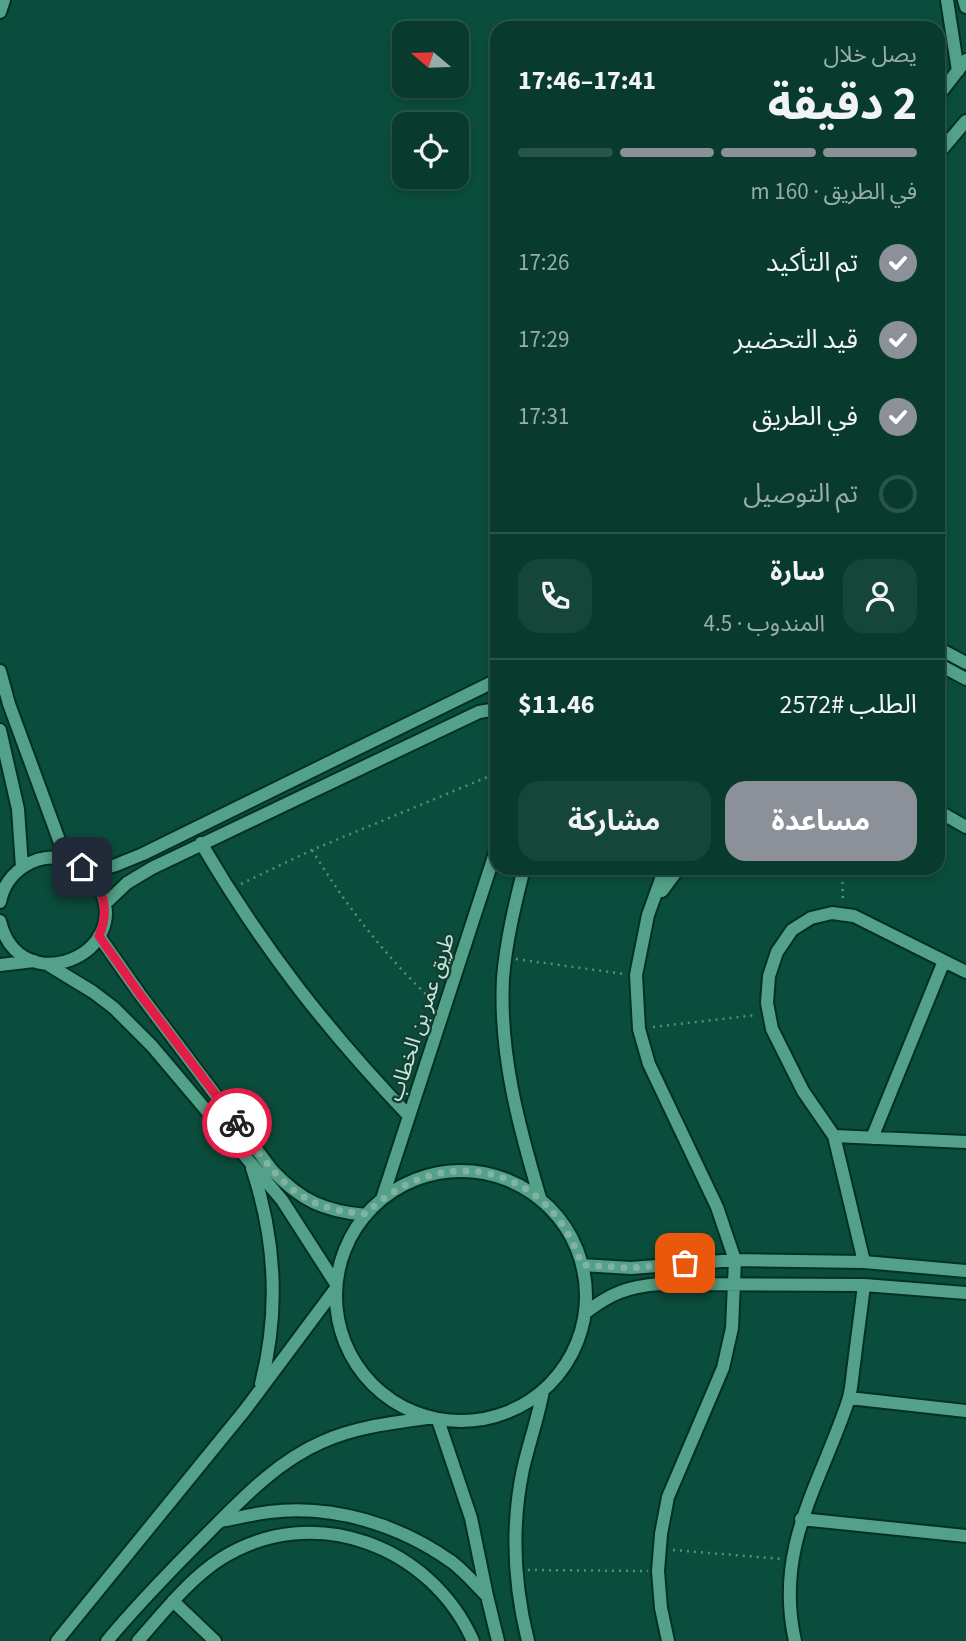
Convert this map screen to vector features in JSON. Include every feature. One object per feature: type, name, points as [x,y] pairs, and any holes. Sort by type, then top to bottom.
[{"type":"street","points":[[0,12],[4,0]]},
{"type":"street","points":[[947,0],[958,71]]},
{"type":"street","points":[[964,0],[966,7]]},
{"type":"street","points":[[945,87],[966,60]]},
{"type":"street","points":[[945,146],[966,121]]},
{"type":"street","points":[[945,652],[966,663]]},
{"type":"street","points":[[945,668],[966,679]]},
{"type":"street","points":[[0,671],[9,704],[66,859]]},
{"type":"street","points":[[89,873],[130,860],[490,683]]},
{"type":"street","points":[[105,904],[139,875],[480,712],[490,710]]},
{"type":"street","points":[[0,730],[18,809],[22,867]]},
{"type":"street","points":[[945,815],[966,827]]},
{"type":"street","points":[[201,844],[269,950],[312,1009],[359,1064],[409,1116]]},
{"type":"street","points":[[0,902],[6,884],[22,867],[43,858],[66,859],[89,873],[102,892],[105,904],[99,936],[93,945],[77,958],[67,962],[0,965]]},
{"type":"street","name":"طريق عمر بن الخطاب","points":[[382,1199],[490,869]]},
{"type":"street","points":[[523,875],[506,957],[503,1009],[513,1101],[540,1198]]},
{"type":"street","points":[[662,875],[648,915],[636,975],[639,1029],[649,1064],[712,1195],[735,1260],[732,1328],[723,1368],[668,1497],[658,1571],[661,1608],[668,1641]]},
{"type":"street","points":[[648,915],[673,875]]},
{"type":"street","points":[[864,1262],[834,1136],[803,1091],[772,1029],[767,1003],[769,976],[777,951],[792,930],[811,918],[832,914],[854,916],[966,972]]},
{"type":"street","points":[[0,921],[7,940],[14,949],[93,992],[134,1026],[296,1219],[336,1286]]},
{"type":"street","points":[[99,936],[180,1049],[287,1186],[324,1208],[366,1214]]},
{"type":"street","points":[[872,1138],[944,961]]},
{"type":"street","points":[[834,1136],[966,1142]]},
{"type":"street","points":[[251,1164],[269,1227],[274,1282],[272,1325],[260,1390]]},
{"type":"street","points":[[107,1641],[220,1521],[271,1473],[295,1456],[321,1442],[350,1432],[433,1419],[460,1422],[494,1417],[525,1404],[559,1375],[580,1335],[585,1314],[586,1289],[576,1246],[566,1228],[540,1198],[507,1180],[489,1174],[461,1171],[432,1174],[406,1184],[382,1199],[366,1214],[346,1247],[336,1286],[338,1322],[349,1354],[369,1382],[396,1404],[433,1419],[471,1517],[498,1641]]},
{"type":"street","points":[[582,1265],[631,1268],[735,1260],[864,1262],[966,1271]]},
{"type":"street","points":[[585,1314],[607,1296],[632,1287],[659,1284],[733,1282],[864,1285],[966,1293]]},
{"type":"street","points":[[795,1641],[790,1608],[791,1560],[801,1519],[849,1398],[864,1285]]},
{"type":"street","points":[[57,1641],[260,1390],[336,1286]]},
{"type":"street","points":[[528,1641],[522,1619],[516,1570],[516,1520],[523,1469],[538,1421],[543,1391]]},
{"type":"street","points":[[849,1398],[966,1411]]},
{"type":"street","points":[[220,1521],[271,1512],[320,1511],[368,1520],[413,1538],[444,1557],[487,1597]]},
{"type":"street","points":[[801,1519],[966,1536]]},
{"type":"street","points":[[138,1641],[198,1575],[224,1557],[252,1544],[313,1533],[343,1536],[373,1544],[401,1557],[426,1575],[448,1597],[466,1623],[474,1641]]},
{"type":"street","points":[[173,1601],[215,1641]]},
{"type":"path","points":[[229,890],[312,850],[490,777]]},
{"type":"path","points":[[312,850],[339,894],[370,936],[405,975],[444,1011]]},
{"type":"path","points":[[842,875],[843,915]]},
{"type":"path","points":[[506,957],[636,975]]},
{"type":"path","points":[[639,1029],[769,1014]]},
{"type":"path","points":[[660,1549],[791,1560]]},
{"type":"path","points":[[516,1570],[658,1571]]},
{"type":"way so far","points":[[237,1123],[287,1186],[324,1208],[366,1214],[382,1199],[406,1184],[432,1174],[461,1171],[489,1174],[516,1183],[540,1198],[566,1228],[582,1265],[631,1268],[685,1263]]},
{"type":"route","points":[[82,867],[97,882],[105,904],[99,936],[237,1123]]}]
